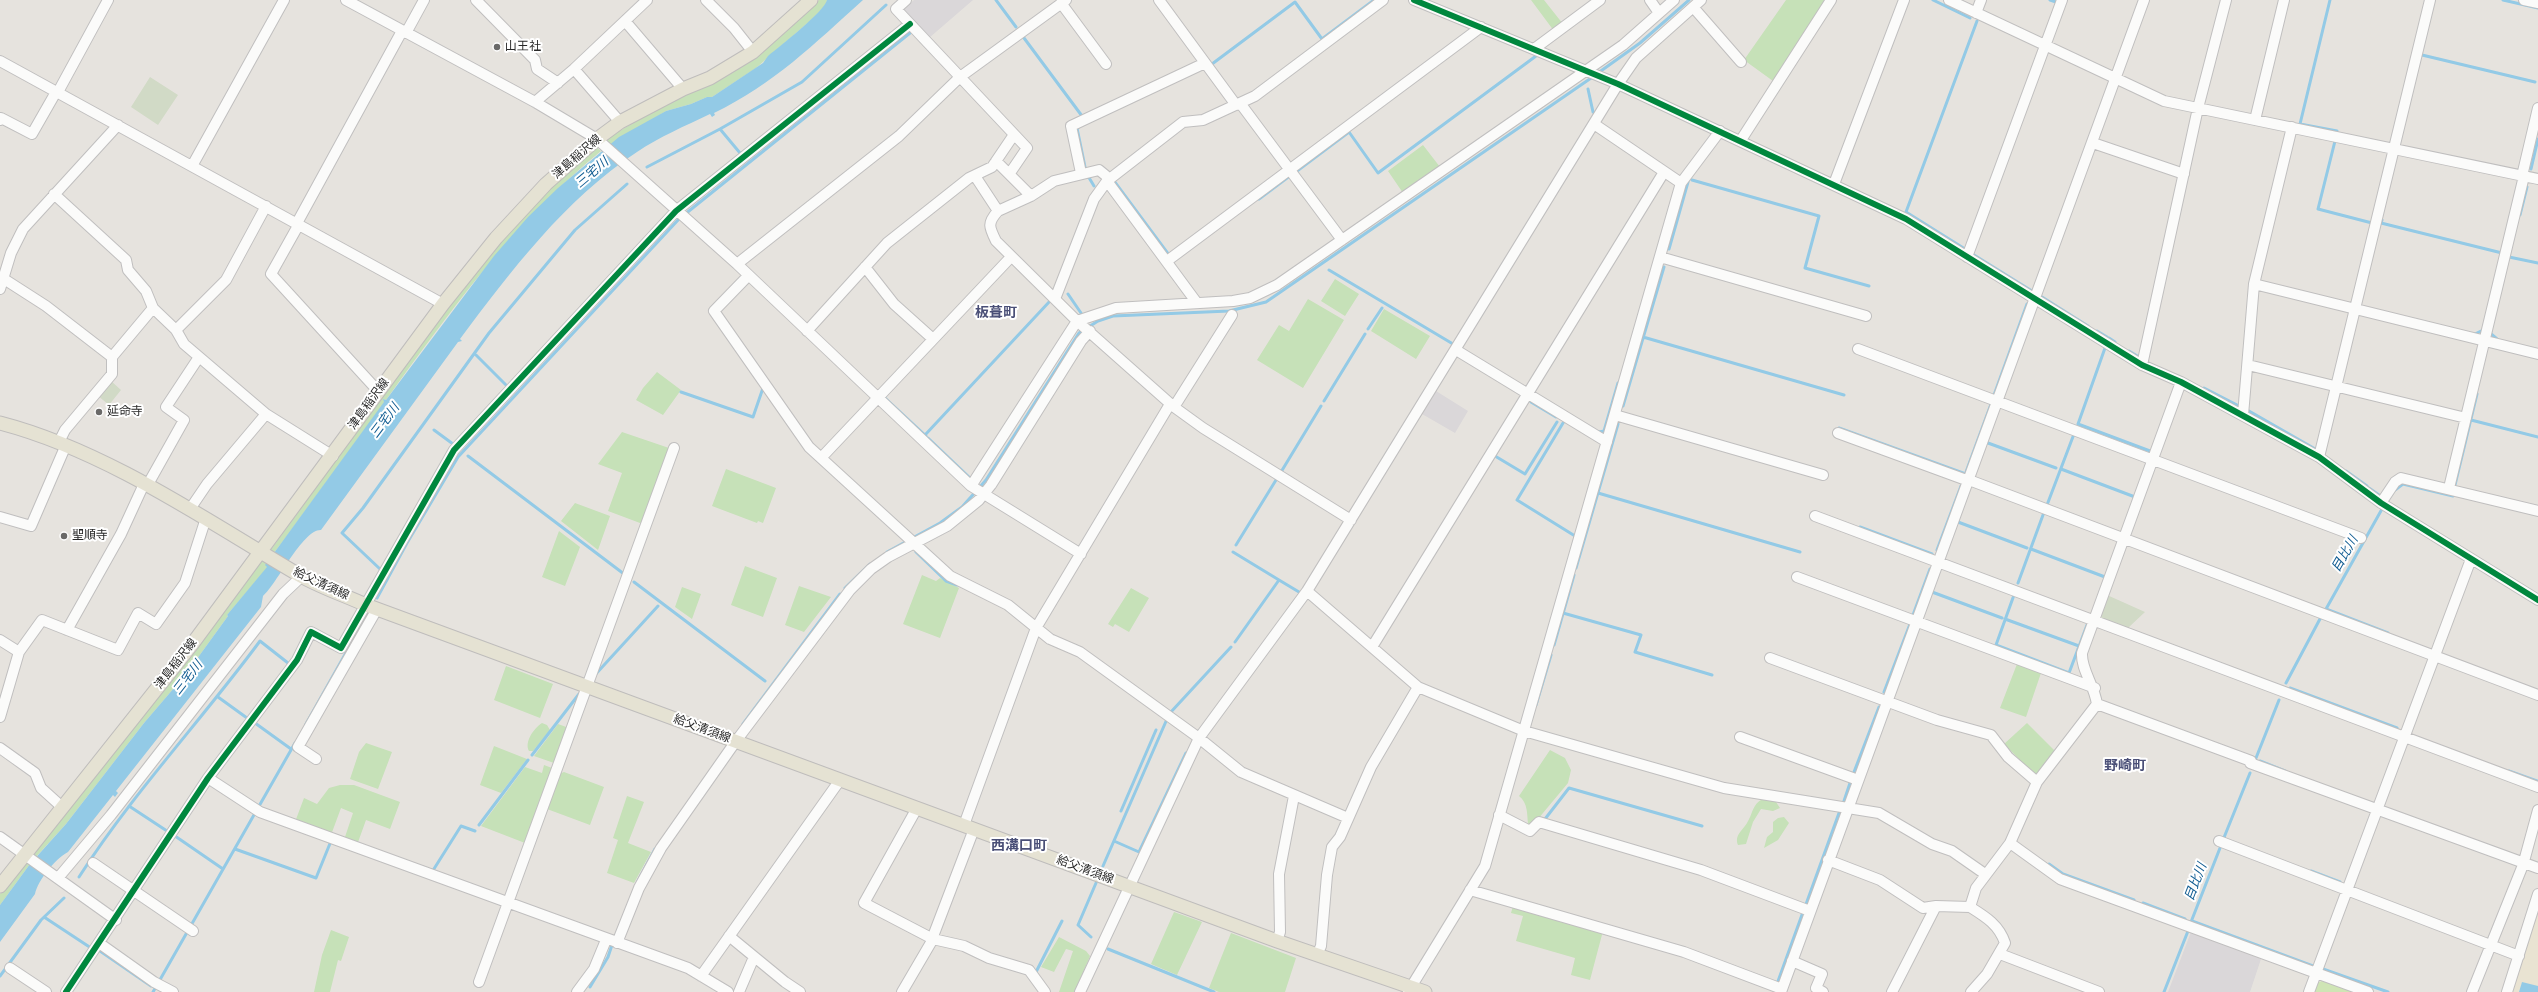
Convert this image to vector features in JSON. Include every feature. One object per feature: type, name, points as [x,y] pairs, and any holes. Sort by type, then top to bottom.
[{"type":"main road","name":"津島稲沢線","points":[[0,886],[193,643],[333,456],[378,391],[443,304],[511,222],[551,180],[620,122],[683,89],[710,78],[753,52],[811,0]]},
{"type":"main road","name":"給父清須線","points":[[0,423],[62,444],[145,485],[206,518],[262,551],[298,575],[371,607],[1409,990],[1425,992]]},
{"type":"street","points":[[0,120],[1,118],[32,134],[108,0]]},
{"type":"street","points":[[192,166],[284,0]]},
{"type":"street","points":[[346,0],[535,102],[598,141],[737,264],[877,399],[977,491],[1081,554]]},
{"type":"street","points":[[378,391],[271,274],[404,32],[424,0]]},
{"type":"street","points":[[476,0],[535,60],[537,69],[558,83]]},
{"type":"street","points":[[706,0],[734,28],[753,52]]},
{"type":"street","points":[[906,0],[896,9],[1013,136],[1027,148],[1010,173]]},
{"type":"street","points":[[1159,0],[1342,240]]},
{"type":"street","points":[[1055,299],[1094,199],[1109,180],[1183,122],[1203,120],[1255,96],[1382,0]]},
{"type":"street","points":[[1534,49],[1600,0]]},
{"type":"street","points":[[1650,0],[1659,13]]},
{"type":"street","points":[[617,943],[651,863],[736,741],[850,590],[871,569],[911,541],[947,526],[977,491],[1085,327],[1116,308],[1250,298],[1277,285],[1593,73],[1623,44],[1674,0]]},
{"type":"street","points":[[1080,992],[1199,738],[1307,591],[1618,84],[1636,58],[1701,0]]},
{"type":"street","points":[[1741,140],[1831,0]]},
{"type":"street","points":[[1834,184],[1904,0]]},
{"type":"street","points":[[1949,0],[2164,101],[2538,179]]},
{"type":"street","points":[[1976,13],[1981,0]]},
{"type":"street","points":[[1967,257],[2062,0]]},
{"type":"street","points":[[1470,890],[1684,952],[1781,990],[2036,300],[2144,0]]},
{"type":"street","points":[[2142,365],[2198,108],[2226,0]]},
{"type":"street","points":[[2255,120],[2284,0]]},
{"type":"street","points":[[2319,457],[2430,0]]},
{"type":"street","points":[[2524,0],[2538,3]]},
{"type":"street","points":[[535,102],[574,69],[625,21],[643,1]]},
{"type":"street","points":[[1421,1],[1481,28],[1618,84],[1741,140],[1906,219],[2142,365],[2181,382],[2319,457],[2381,503],[2538,600]]},
{"type":"street","points":[[737,264],[899,136],[960,77],[1064,2],[1106,64]]},
{"type":"street","points":[[1693,7],[1741,62]]},
{"type":"street","points":[[625,21],[683,89]]},
{"type":"street","points":[[316,759],[298,748],[454,450],[680,214],[910,24]]},
{"type":"street","points":[[1167,261],[1481,28]]},
{"type":"street","points":[[0,61],[298,223],[443,304]]},
{"type":"street","points":[[1081,173],[1072,126],[1205,62]]},
{"type":"street","points":[[574,69],[620,122]]},
{"type":"street","points":[[2448,488],[2466,418],[2538,108]]},
{"type":"street","points":[[1594,124],[1682,183]]},
{"type":"street","points":[[112,357],[46,306],[2,284],[10,253],[23,229],[118,125]]},
{"type":"street","points":[[2243,415],[2254,284],[2292,127]]},
{"type":"street","points":[[1409,990],[1485,866],[1682,183],[1720,131]]},
{"type":"street","points":[[807,332],[887,243],[969,178],[992,167],[1013,136]]},
{"type":"street","points":[[2093,143],[2184,174]]},
{"type":"street","points":[[996,161],[1010,173],[1031,196]]},
{"type":"street","points":[[1198,303],[1109,180],[1099,170],[1081,173],[1054,181],[1031,196],[998,211],[990,220],[989,227],[996,241],[1011,257],[1085,327],[1172,405],[1209,432],[1351,520]]},
{"type":"street","points":[[1372,647],[1526,393],[1664,172]]},
{"type":"street","points":[[975,176],[998,211]]},
{"type":"street","points":[[54,194],[126,260],[128,270],[146,290],[153,308],[176,330],[184,344],[266,414],[333,456]]},
{"type":"street","points":[[176,330],[226,280],[266,206]]},
{"type":"street","points":[[822,458],[1011,257]]},
{"type":"street","points":[[1660,257],[1866,316]]},
{"type":"street","points":[[865,267],[894,304],[933,339]]},
{"type":"street","points":[[748,276],[714,311],[809,447],[911,541],[950,576],[1008,605],[1050,638],[1080,652],[1199,738],[1241,772],[1348,818]]},
{"type":"street","points":[[2254,284],[2538,354]]},
{"type":"street","points":[[0,517],[31,526],[62,444],[65,430],[112,374],[112,357],[153,308]]},
{"type":"street","points":[[902,992],[933,939],[1036,628],[1172,405],[1232,315]]},
{"type":"street","points":[[977,491],[991,485],[1081,341],[1085,327]]},
{"type":"street","points":[[1858,349],[2361,538]]},
{"type":"street","points":[[1456,350],[1607,442]]},
{"type":"street","points":[[67,630],[121,534],[145,485],[184,420],[166,407],[199,357]]},
{"type":"street","points":[[2248,365],[2466,418]]},
{"type":"street","points":[[1970,907],[1976,888],[1985,874],[2010,843],[2037,782],[2097,704],[2094,688],[2082,662],[2082,653],[2181,382]]},
{"type":"street","points":[[190,509],[207,484],[266,414]]},
{"type":"street","points":[[1615,415],[1823,475]]},
{"type":"street","points":[[1838,433],[2125,537],[2538,695]]},
{"type":"street","points":[[479,982],[674,448]]},
{"type":"street","points":[[2381,503],[2395,482],[2401,478],[2448,488],[2538,511]]},
{"type":"street","points":[[1815,516],[2095,619],[2538,787]]},
{"type":"street","points":[[0,717],[19,652],[42,620],[118,650],[138,613],[156,624],[185,583],[206,518]]},
{"type":"street","points":[[2309,992],[2471,559]]},
{"type":"street","points":[[57,877],[111,815],[298,575]]},
{"type":"street","points":[[1797,577],[2094,688]]},
{"type":"street","points":[[1307,591],[1418,687],[1524,731],[1724,788],[1879,813],[1932,844],[1952,851],[1985,874]]},
{"type":"street","points":[[66,992],[116,920],[208,778],[297,660],[311,632],[341,648],[371,607]]},
{"type":"street","points":[[0,640],[19,652]]},
{"type":"street","points":[[1770,658],[1936,720],[1991,735],[2008,756],[2037,782]]},
{"type":"street","points":[[1317,955],[1321,946],[1327,875],[1332,847],[1340,837],[1371,767],[1418,687]]},
{"type":"street","points":[[2097,704],[2523,865],[2538,868]]},
{"type":"street","points":[[1740,737],[1858,780]]},
{"type":"street","points":[[0,748],[35,773],[41,788],[62,807]]},
{"type":"street","points":[[208,778],[257,810],[606,940],[688,968],[728,992]]},
{"type":"street","points":[[701,976],[840,780]]},
{"type":"street","points":[[1277,941],[1280,932],[1279,874],[1294,796]]},
{"type":"street","points":[[917,808],[864,903],[933,939],[964,946],[989,958],[1029,970],[1045,992]]},
{"type":"street","points":[[2472,992],[2523,865],[2538,810]]},
{"type":"street","points":[[1499,815],[1530,831],[1539,822],[1701,870],[1810,911]]},
{"type":"street","points":[[0,837],[116,920]]},
{"type":"street","points":[[2219,841],[2519,956]]},
{"type":"street","points":[[2010,843],[2060,879],[2368,992]]},
{"type":"street","points":[[1828,860],[1880,880],[1923,908],[1936,906],[1970,907],[1992,921],[2001,932],[2005,943],[1987,974],[1971,992]]},
{"type":"street","points":[[93,863],[189,929]]},
{"type":"street","points":[[2507,992],[2538,894]]},
{"type":"street","points":[[1892,992],[1936,906]]},
{"type":"street","points":[[729,936],[800,992]]},
{"type":"street","points":[[578,992],[594,969],[606,940]]},
{"type":"street","points":[[99,943],[157,984],[173,992]]},
{"type":"street","points":[[2000,954],[2099,992]]},
{"type":"street","points":[[739,992],[754,957]]},
{"type":"street","points":[[1792,961],[1822,974],[1816,988],[1823,992]]},
{"type":"street","points":[[10,968],[46,992]]},
{"type":"shaded area","points":[[914,0],[973,0],[929,38],[902,10]]},
{"type":"shaded area","points":[[1436,391],[1468,411],[1455,433],[1422,414]]},
{"type":"shaded area","points":[[2538,907],[2538,992],[2511,992]]},
{"type":"shaded area","points":[[2191,932],[2261,959],[2250,992],[2168,992]]},
{"type":"green space","points":[[819,0],[827,0],[826,5],[756,68],[712,97],[707,97],[691,104],[666,111],[609,146],[605,140],[786,30]]},
{"type":"green space","points":[[1531,0],[1544,0],[1563,24],[1554,31]]},
{"type":"green space","points":[[1786,0],[1826,0],[1773,81],[1744,60]]},
{"type":"green space","points":[[150,77],[178,95],[158,125],[131,107]]},
{"type":"green space","points":[[1423,145],[1440,167],[1403,193],[1388,171]]},
{"type":"green space","points":[[596,147],[601,151],[540,207],[485,268],[434,333],[386,400],[383,399],[385,402],[274,553],[270,551],[445,311],[501,240],[549,188]]},
{"type":"green space","points":[[1335,279],[1359,294],[1345,316],[1321,301]]},
{"type":"green space","points":[[1308,299],[1344,320],[1303,388],[1257,360],[1279,325],[1289,331]]},
{"type":"green space","points":[[1384,309],[1430,336],[1416,359],[1371,331]]},
{"type":"green space","points":[[657,372],[681,390],[663,415],[636,400],[643,388]]},
{"type":"green space","points":[[110,380],[121,390],[109,405],[97,395]]},
{"type":"green space","points":[[622,432],[669,448],[670,452],[644,521],[640,523],[608,511],[622,473],[598,464]]},
{"type":"green space","points":[[726,469],[776,488],[763,523],[758,521],[757,523],[712,506]]},
{"type":"green space","points":[[575,503],[610,516],[598,550],[561,521]]},
{"type":"green space","points":[[559,531],[580,547],[565,586],[542,577]]},
{"type":"green space","points":[[263,560],[267,562],[268,567],[227,615],[228,616],[186,674],[144,723],[66,824],[35,858],[31,854]]},
{"type":"green space","points":[[745,566],[777,578],[763,617],[731,605]]},
{"type":"green space","points":[[922,575],[936,581],[940,578],[959,588],[940,638],[903,624]]},
{"type":"green space","points":[[799,586],[831,597],[804,632],[785,625]]},
{"type":"green space","points":[[682,587],[701,594],[692,619],[675,607]]},
{"type":"green space","points":[[1131,588],[1149,598],[1129,632],[1115,624],[1113,627],[1108,624]]},
{"type":"green space","points":[[2107,595],[2145,612],[2128,628],[2102,618],[2100,613]]},
{"type":"green space","points":[[2017,664],[2041,673],[2026,717],[2000,708]]},
{"type":"green space","points":[[506,666],[553,684],[540,718],[494,700]]},
{"type":"green space","points":[[542,723],[547,725],[550,730],[533,751],[529,751],[529,740],[536,728]]},
{"type":"green space","points":[[2027,723],[2055,751],[2036,776],[2004,744]]},
{"type":"green space","points":[[558,724],[569,728],[554,763],[534,756]]},
{"type":"green space","points":[[366,743],[392,752],[378,789],[350,779],[359,752]]},
{"type":"green space","points":[[494,746],[527,759],[501,793],[480,785]]},
{"type":"green space","points":[[1550,750],[1565,758],[1571,770],[1568,783],[1533,825],[1528,824],[1526,805],[1519,796]]},
{"type":"green space","points":[[544,765],[552,768],[553,772],[525,843],[481,826],[525,767],[542,773]]},
{"type":"green space","points":[[564,772],[604,787],[590,825],[547,809],[559,774]]},
{"type":"green space","points":[[340,785],[354,785],[400,802],[390,829],[366,820],[357,845],[344,840],[353,813],[341,808],[331,835],[295,822],[304,798],[317,804],[329,788]]},
{"type":"green space","points":[[627,796],[644,802],[628,843],[651,852],[634,883],[607,873],[618,840],[613,838]]},
{"type":"green space","points":[[1763,799],[1776,802],[1780,808],[1773,811],[1761,809],[1753,822],[1746,844],[1738,845],[1738,835],[1749,820],[1755,806]]},
{"type":"green space","points":[[1784,817],[1789,823],[1778,840],[1764,848],[1767,837],[1773,832],[1773,822],[1778,818]]},
{"type":"green space","points":[[26,861],[30,864],[0,905],[0,894]]},
{"type":"green space","points":[[1513,906],[1603,931],[1590,980],[1571,975],[1575,958],[1516,941],[1523,916],[1511,913]]},
{"type":"green space","points":[[1174,912],[1202,922],[1177,975],[1151,964]]},
{"type":"green space","points":[[331,930],[349,937],[341,961],[338,960],[330,992],[314,992],[322,955]]},
{"type":"green space","points":[[1231,933],[1296,958],[1285,992],[1219,992],[1209,988]]},
{"type":"green space","points":[[1059,937],[1086,951],[1090,956],[1075,992],[1059,992],[1073,951],[1066,949],[1054,972],[1041,967]]},
{"type":"green space","points":[[2322,981],[2354,992],[2314,992],[2317,983]]},
{"type":"water","name":"三宅川","points":[[827,0],[863,0],[793,62],[756,89],[736,102],[714,113],[715,115],[712,117],[710,114],[654,141],[611,171],[586,191],[519,262],[460,339],[462,341],[458,342],[321,530],[314,532],[298,547],[269,590],[263,596],[261,607],[116,791],[118,793],[115,797],[113,795],[68,852],[63,855],[43,876],[35,894],[0,942],[0,905],[30,864],[66,824],[144,723],[186,674],[228,616],[227,615],[267,567],[265,565],[384,402],[383,399],[386,400],[494,256],[528,217],[558,188],[619,137],[666,111],[691,104],[707,97],[712,97],[763,63],[768,56],[810,20]]},
{"type":"water","points":[[2522,982],[2538,986],[2538,992],[2519,992]]},
{"type":"waterway","points":[[996,0],[1016,27]]},
{"type":"waterway","points":[[1212,64],[1295,2],[1322,39],[1374,0]]},
{"type":"waterway","points":[[1598,73],[1640,43],[1689,0]]},
{"type":"waterway","points":[[1933,0],[1970,18]]},
{"type":"waterway","points":[[2050,0],[2056,2]]},
{"type":"waterway","points":[[2330,0],[2300,124],[2337,131]]},
{"type":"waterway","points":[[2503,0],[2538,8]]},
{"type":"waterway","points":[[720,129],[802,82],[886,5]]},
{"type":"waterway","points":[[1965,249],[1906,212],[1977,21]]},
{"type":"waterway","points":[[377,598],[407,543],[458,457],[679,219],[910,33]]},
{"type":"waterway","points":[[1024,38],[1082,116]]},
{"type":"waterway","points":[[2422,55],[2535,82]]},
{"type":"waterway","points":[[1297,171],[1349,132],[1378,173],[1536,56]]},
{"type":"waterway","points":[[887,552],[940,523],[962,507],[986,480],[1079,333],[1098,321],[1113,316],[1229,311],[1266,302],[1594,76]]},
{"type":"waterway","points":[[1588,89],[1593,112]]},
{"type":"waterway","points":[[1079,127],[1077,128],[1085,167]]},
{"type":"waterway","points":[[647,167],[720,129],[740,153]]},
{"type":"waterway","points":[[2531,169],[2538,139]]},
{"type":"waterway","points":[[2335,141],[2318,209],[2372,223]]},
{"type":"waterway","points":[[1259,199],[1291,175]]},
{"type":"waterway","points":[[1088,176],[1094,186]]},
{"type":"waterway","points":[[1692,180],[1819,216],[1805,268],[1869,286]]},
{"type":"waterway","points":[[1114,181],[1169,255]]},
{"type":"waterway","points":[[1669,249],[1688,182]]},
{"type":"waterway","points":[[380,569],[342,533],[363,508],[489,333],[575,230],[627,184]]},
{"type":"waterway","points":[[2520,215],[2527,187]]},
{"type":"waterway","points":[[2382,220],[2381,223],[2502,253]]},
{"type":"waterway","points":[[1974,255],[2032,291]]},
{"type":"waterway","points":[[2509,257],[2538,263]]},
{"type":"waterway","points":[[1623,406],[1664,267]]},
{"type":"waterway","points":[[1329,270],[1453,344]]},
{"type":"waterway","points":[[1068,294],[1081,313]]},
{"type":"waterway","points":[[2042,297],[2088,326]]},
{"type":"waterway","points":[[925,435],[1050,301]]},
{"type":"waterway","points":[[1994,395],[2027,304]]},
{"type":"waterway","points":[[1368,329],[1382,308]]},
{"type":"waterway","points":[[2097,331],[2107,337]]},
{"type":"waterway","points":[[2475,334],[2481,331]]},
{"type":"waterway","points":[[2491,331],[2490,333],[2497,339]]},
{"type":"waterway","points":[[1324,401],[1365,334]]},
{"type":"waterway","points":[[1643,337],[1844,395]]},
{"type":"waterway","points":[[2109,338],[2115,342]]},
{"type":"waterway","points":[[2105,348],[2078,424],[2150,451]]},
{"type":"waterway","points":[[2129,351],[2139,357]]},
{"type":"waterway","points":[[476,355],[507,386]]},
{"type":"waterway","points":[[1599,432],[1604,431],[1618,383]]},
{"type":"waterway","points":[[681,392],[753,417],[763,388],[764,390]]},
{"type":"waterway","points":[[2204,388],[2241,407]]},
{"type":"waterway","name":"目比川","points":[[2455,485],[2477,394]]},
{"type":"waterway","points":[[885,398],[926,436]]},
{"type":"waterway","points":[[1531,402],[1556,417]]},
{"type":"waterway","points":[[1966,472],[1991,404]]},
{"type":"waterway","points":[[1281,472],[1321,406]]},
{"type":"waterway","points":[[2249,411],[2317,450]]},
{"type":"waterway","points":[[2471,420],[2538,437]]},
{"type":"waterway","points":[[1496,453],[1495,456],[1525,474],[1557,422]]},
{"type":"waterway","points":[[1563,423],[1517,500],[1575,536]]},
{"type":"waterway","points":[[1576,568],[1618,424]]},
{"type":"waterway","points":[[1839,428],[1963,473]]},
{"type":"waterway","points":[[434,430],[453,444]]},
{"type":"waterway","points":[[2047,505],[2074,434]]},
{"type":"waterway","points":[[928,438],[970,478]]},
{"type":"waterway","points":[[1988,443],[2056,468]]},
{"type":"waterway","points":[[468,456],[624,574]]},
{"type":"waterway","points":[[2061,469],[2135,497]]},
{"type":"waterway","points":[[2346,471],[2367,486]]},
{"type":"waterway","points":[[1236,545],[1276,480]]},
{"type":"waterway","name":"目比川","points":[[2395,490],[2403,484],[2453,496],[2453,494]]},
{"type":"waterway","points":[[1937,550],[1961,486]]},
{"type":"waterway","points":[[2369,488],[2379,495]]},
{"type":"waterway","points":[[1598,493],[1800,552]]},
{"type":"waterway","name":"目比川","points":[[2382,509],[2326,609],[2388,633]]},
{"type":"waterway","points":[[2018,583],[2043,515]]},
{"type":"waterway","points":[[1958,522],[2027,548]]},
{"type":"waterway","points":[[1860,527],[1932,554]]},
{"type":"waterway","points":[[2031,549],[2105,577]]},
{"type":"waterway","points":[[916,552],[946,581],[957,585]]},
{"type":"waterway","points":[[1233,552],[1279,580]]},
{"type":"waterway","points":[[845,588],[870,564]]},
{"type":"waterway","points":[[1913,615],[1930,569]]},
{"type":"waterway","points":[[1554,645],[1574,575]]},
{"type":"waterway","points":[[1235,642],[1279,580],[1299,592]]},
{"type":"waterway","points":[[634,582],[765,681]]},
{"type":"waterway","points":[[1932,592],[2002,618]]},
{"type":"waterway","points":[[743,724],[840,594]]},
{"type":"waterway","points":[[2014,595],[1996,645],[2069,673],[2087,625]]},
{"type":"waterway","points":[[594,676],[658,606]]},
{"type":"waterway","points":[[1563,613],[1641,635],[1635,652],[1712,675]]},
{"type":"waterway","name":"目比川","points":[[2286,683],[2321,617]]},
{"type":"waterway","points":[[2005,619],[2079,646]]},
{"type":"waterway","points":[[1884,692],[1910,624]]},
{"type":"waterway","points":[[79,877],[121,816],[260,641],[288,663]]},
{"type":"waterway","points":[[306,724],[352,642]]},
{"type":"waterway","points":[[1170,713],[1231,647]]},
{"type":"waterway","points":[[1536,705],[1551,655]]},
{"type":"waterway","points":[[2290,688],[2397,728]]},
{"type":"waterway","points":[[532,755],[579,694]]},
{"type":"waterway","points":[[218,697],[247,718]]},
{"type":"waterway","name":"目比川","points":[[2256,758],[2279,700]]},
{"type":"waterway","points":[[1854,772],[1879,707]]},
{"type":"waterway","points":[[1103,866],[1167,719],[1169,720]]},
{"type":"waterway","points":[[255,723],[291,749]]},
{"type":"waterway","points":[[1121,811],[1156,730]]},
{"type":"waterway","points":[[153,992],[295,743]]},
{"type":"waterway","points":[[1114,841],[1139,852],[1186,753]]},
{"type":"waterway","points":[[479,825],[528,760]]},
{"type":"waterway","points":[[2260,761],[2285,771]]},
{"type":"waterway","points":[[2509,771],[2537,781]]},
{"type":"waterway","name":"目比川","points":[[2223,840],[2250,773]]},
{"type":"waterway","points":[[1844,801],[1850,783]]},
{"type":"waterway","points":[[1545,819],[1569,788],[1702,826]]},
{"type":"waterway","points":[[129,806],[167,831]]},
{"type":"waterway","points":[[1805,907],[1839,813]]},
{"type":"waterway","points":[[432,872],[461,826],[475,831]]},
{"type":"waterway","points":[[175,836],[223,869]]},
{"type":"waterway","points":[[235,849],[316,878],[331,841]]},
{"type":"waterway","name":"目比川","points":[[2191,922],[2220,848]]},
{"type":"waterway","points":[[638,881],[655,849]]},
{"type":"waterway","points":[[2049,864],[2063,874],[2134,900]]},
{"type":"waterway","points":[[2311,871],[2340,882]]},
{"type":"waterway","points":[[1091,937],[1078,925],[1096,883]]},
{"type":"waterway","points":[[0,976],[41,920],[64,898]]},
{"type":"waterway","points":[[2143,903],[2185,919]]},
{"type":"waterway","points":[[1777,984],[1803,912]]},
{"type":"waterway","points":[[44,917],[91,948]]},
{"type":"waterway","points":[[1036,972],[1062,921]]},
{"type":"waterway","points":[[2192,921],[2313,966]]},
{"type":"waterway","name":"目比川","points":[[2164,992],[2188,931]]},
{"type":"waterway","points":[[590,987],[608,957],[612,945]]},
{"type":"waterway","points":[[1108,949],[1214,992]]},
{"type":"waterway","points":[[100,951],[151,986]]},
{"type":"waterway","points":[[2323,969],[2388,992]]},
{"type":"cycle path","points":[[1414,0],[1618,84],[1906,219],[2142,365],[2181,382],[2319,457],[2381,503],[2538,600]]},
{"type":"cycle path","points":[[66,992],[208,778],[297,660],[311,632],[341,648],[454,450],[676,211],[910,24]]},
{"type":"place","name":"山王社","points":[[497,47]]},
{"type":"place","name":"延命寺","points":[[99,412]]},
{"type":"place","name":"聖順寺","points":[[64,536]]},
{"type":"district","name":"板葺町","points":[[996,313]]},
{"type":"district","name":"野崎町","points":[[2125,766]]},
{"type":"district","name":"西溝口町","points":[[1019,846]]}]
